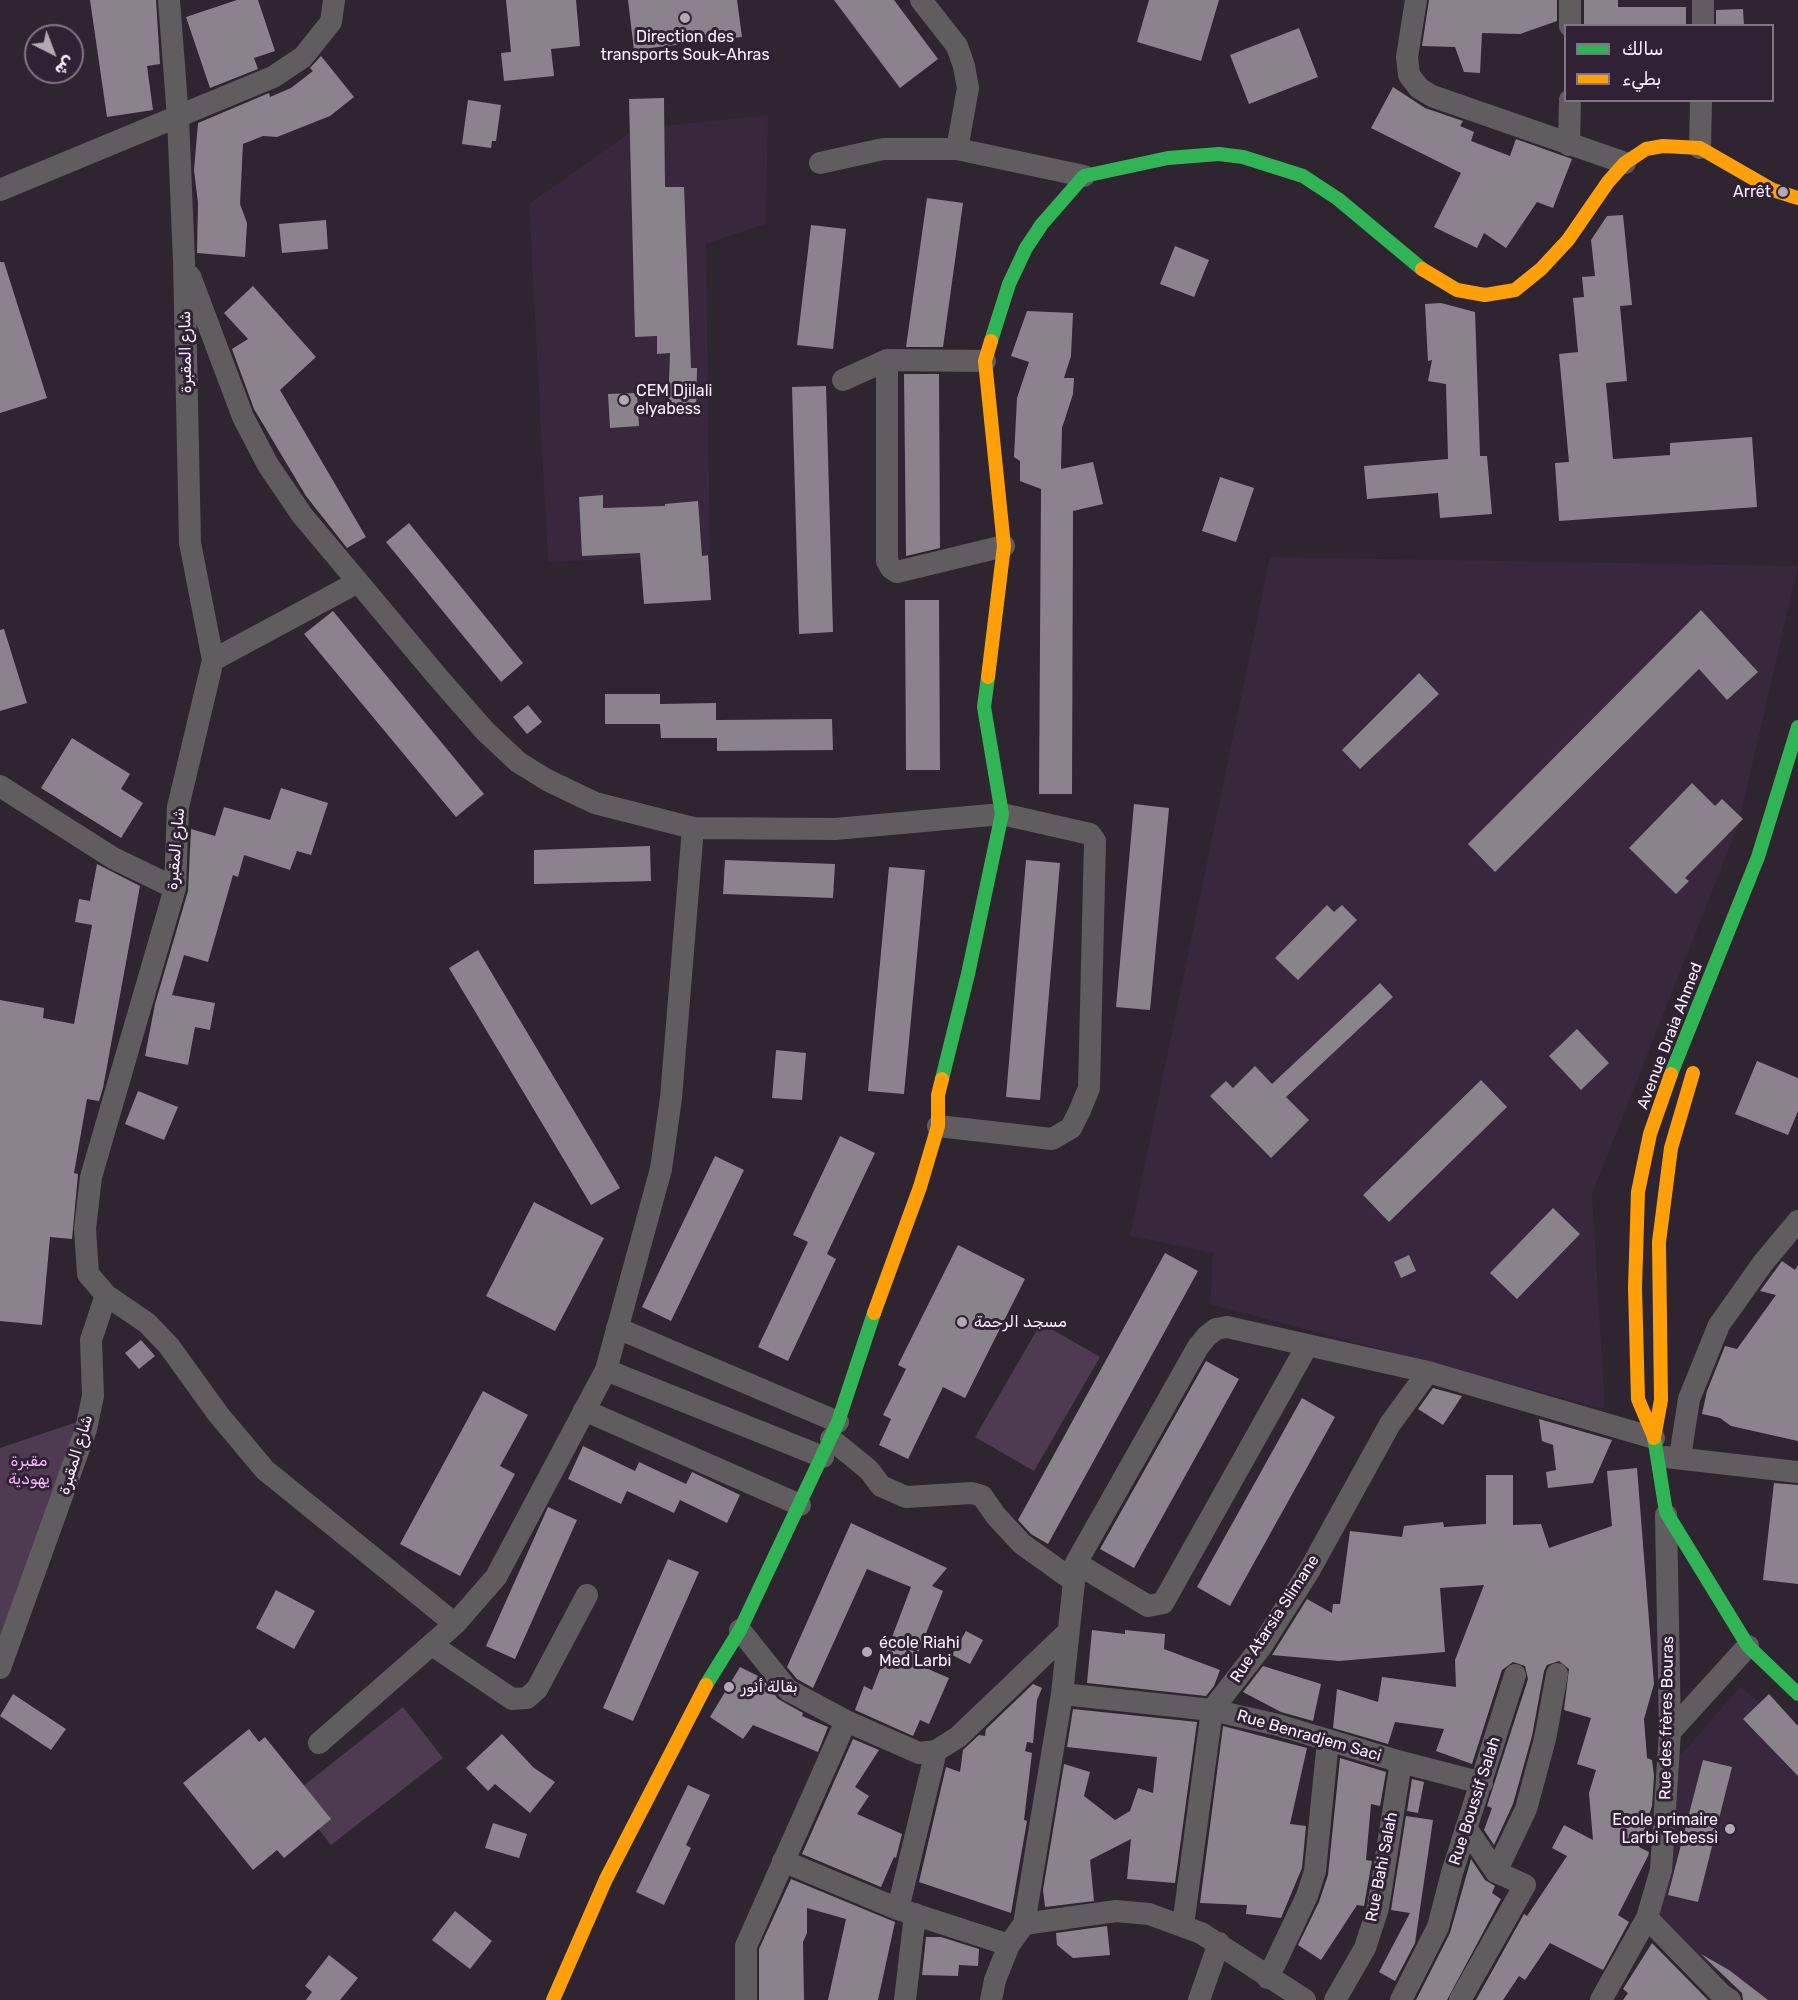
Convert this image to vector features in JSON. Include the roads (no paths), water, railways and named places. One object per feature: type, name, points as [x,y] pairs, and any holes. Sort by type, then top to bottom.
[{"type":"street","name":"شارع المقبرة","points":[[0,1668],[86,1429],[93,1396],[91,1340],[106,1295],[88,1274],[85,1229],[91,1177],[175,888],[178,807],[213,660],[190,543],[184,261],[178,118],[169,0]]},
{"type":"street","points":[[0,190],[273,77],[303,57],[331,22],[334,0]]},
{"type":"street","points":[[921,0],[957,46],[964,66],[968,88],[957,149]]},
{"type":"street","points":[[1416,0],[1407,57],[1409,75],[1419,88],[1432,96],[1625,163]]},
{"type":"street","points":[[1570,0],[1570,24]]},
{"type":"street","points":[[1703,0],[1703,24]]},
{"type":"street","points":[[1569,145],[1570,102]]},
{"type":"street","points":[[1700,148],[1701,102]]},
{"type":"street","points":[[820,163],[883,149],[957,149],[1084,176],[1168,158],[1219,154],[1270,164],[1303,176],[1338,199],[1429,275],[1457,291],[1485,295],[1515,290],[1541,269],[1568,240],[1608,182],[1625,163],[1646,149],[1663,146],[1700,148],[1773,190],[1798,198]]},
{"type":"street","points":[[553,2000],[606,1879],[693,1707],[740,1630],[831,1440],[888,1271],[920,1187],[938,1126],[938,1095],[968,975],[1002,814],[984,707],[1004,546],[985,361],[1009,284],[1026,248],[1042,224],[1084,176]]},
{"type":"street","points":[[184,261],[243,417],[268,465],[302,515],[358,582],[485,731],[518,762],[547,780],[596,803],[693,828],[835,830],[1002,814],[1090,834],[1095,841],[1089,1088],[1071,1128],[1052,1140],[938,1126]]},
{"type":"street","points":[[843,380],[887,360],[985,361]]},
{"type":"street","points":[[887,360],[887,561],[891,568],[897,572],[1004,546]]},
{"type":"street","points":[[213,660],[358,582]]},
{"type":"street","name":"Avenue Draia Ahmed","points":[[1664,1451],[1638,1399],[1635,1377],[1638,1192],[1650,1134],[1669,1077],[1772,816],[1798,727]]},
{"type":"street","points":[[0,786],[113,858],[175,888]]},
{"type":"street","points":[[319,1743],[455,1624],[496,1577],[606,1370],[663,1157],[671,1098],[693,828]]},
{"type":"street","points":[[1718,957],[1735,963]]},
{"type":"street","points":[[1664,1451],[1659,1242],[1671,1148],[1700,1055]]},
{"type":"street","points":[[1664,1451],[1689,1399],[1719,1326],[1763,1263],[1798,1221]]},
{"type":"street","points":[[106,1295],[147,1323],[170,1346],[218,1414],[265,1470],[455,1624]]},
{"type":"street","points":[[617,1328],[831,1440],[868,1470],[881,1485],[906,1497],[972,1493],[982,1496],[996,1516],[1022,1544],[1148,1606],[1163,1603],[1308,1346]]},
{"type":"street","points":[[991,2000],[995,1980],[1009,1945],[1024,1923],[1062,1694],[1066,1633],[1075,1572],[1198,1347],[1216,1329],[1227,1328],[1428,1372],[1664,1451],[1798,1472]]},
{"type":"street","points":[[606,1370],[831,1440]]},
{"type":"street","name":"Rue Atarsia Slimane","points":[[1212,1710],[1261,1647],[1309,1571],[1390,1424],[1428,1372]]},
{"type":"street","points":[[584,1410],[800,1505]]},
{"type":"street","name":"Rue des frères Bouras","points":[[1601,2000],[1647,1918],[1661,1870],[1670,1732],[1664,1451]]},
{"type":"street","points":[[1666,1512],[1748,1646],[1798,1695]]},
{"type":"street","points":[[432,1645],[512,1699],[527,1698],[537,1689],[587,1595]]},
{"type":"street","points":[[740,1630],[788,1690],[846,1721],[919,1752],[936,1751],[958,1737],[1066,1633]]},
{"type":"street","points":[[1670,1732],[1748,1646]]},
{"type":"street","points":[[1496,1872],[1526,1809],[1545,1739],[1557,1674]]},
{"type":"street","name":"Rue Boussif Salah","points":[[1401,2000],[1438,1927],[1466,1828],[1515,1675]]},
{"type":"street","name":"Rue Benradjem Saci","points":[[1062,1694],[1212,1710],[1278,1725],[1401,1762],[1482,1783]]},
{"type":"street","points":[[1183,1925],[1212,1710]]},
{"type":"street","points":[[746,2000],[746,1946],[846,1721]]},
{"type":"street","points":[[1268,1978],[1307,1896],[1315,1871],[1328,1741]]},
{"type":"street","points":[[905,2000],[907,1912],[936,1751]]},
{"type":"street","name":"Rue Bahi Salah","points":[[1335,2000],[1365,1948],[1378,1908],[1401,1762]]},
{"type":"street","points":[[1460,2000],[1525,1885],[1496,1872],[1466,1828]]},
{"type":"street","points":[[783,1861],[907,1912],[1009,1945]]},
{"type":"street","points":[[1024,1923],[1116,1911],[1149,1914],[1183,1925],[1219,1943],[1268,1978],[1305,2000]]},
{"type":"street","points":[[1647,1918],[1724,1998]]},
{"type":"street","points":[[1199,2000],[1219,1943]]},
{"type":"place","name":"Direction des transports Souk-Ahras","points":[[685,18]]},
{"type":"place","name":"Arrêt","points":[[1783,192]]},
{"type":"place","name":"CEM Djilali elyabess","points":[[624,400]]},
{"type":"place","name":"مسجد الرحمة","points":[[962,1322]]},
{"type":"place","name":"école Riahi Med Larbi","points":[[867,1652]]},
{"type":"place","name":"بقالة أنور","points":[[729,1687]]},
{"type":"place","name":"Ecole primaire Larbi Tebessi","points":[[1730,1829]]},
{"type":"park label","name":"مقبرة يهودية","points":[[29,1470]]}]
